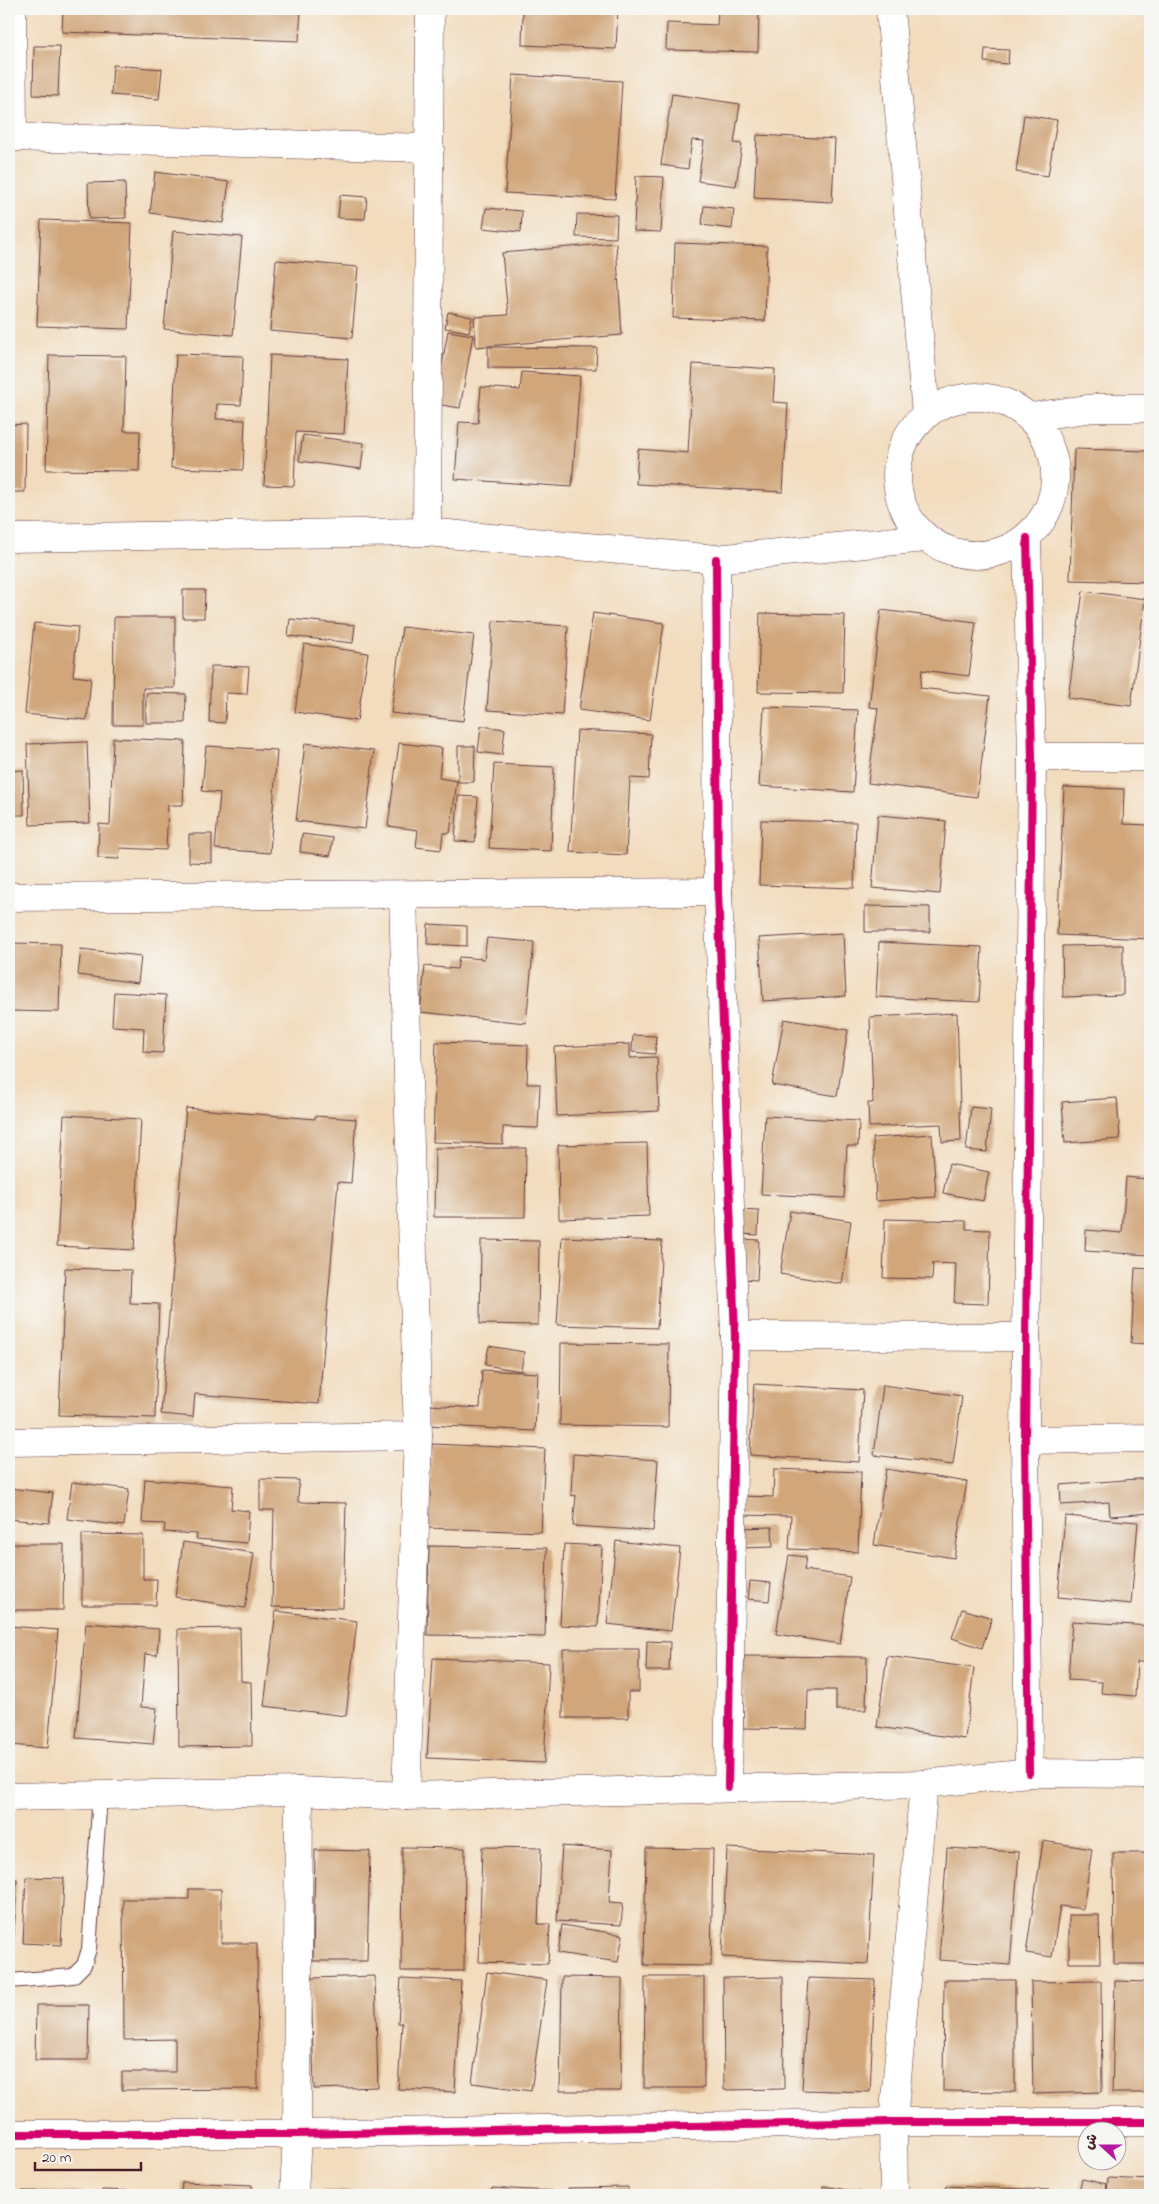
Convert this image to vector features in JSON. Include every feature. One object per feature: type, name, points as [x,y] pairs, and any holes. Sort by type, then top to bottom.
[{"type":"street","points":[[12,9],[11,137],[430,148]]},
{"type":"street","points":[[427,532],[430,9]]},
{"type":"street","points":[[890,9],[926,414]]},
{"type":"street","points":[[967,396],[990,397],[1011,404],[1030,417],[1046,438],[1055,464],[1055,492],[1045,517],[1027,538],[1003,552],[976,557],[949,552],[925,538],[910,521],[900,499],[897,476],[900,453],[911,431],[926,414],[946,402],[967,396]]},
{"type":"street","points":[[1030,417],[1094,408],[1150,408]]},
{"type":"street","points":[[9,538],[427,532],[716,559],[925,538]]},
{"type":"street","points":[[1027,538],[1032,757],[1025,1440],[1029,1772]]},
{"type":"street","points":[[716,559],[718,892],[736,1336],[728,1787]]},
{"type":"street","points":[[1032,757],[1150,757]]},
{"type":"street","points":[[9,897],[718,892]]},
{"type":"street","points":[[403,895],[418,1436],[406,1796]]},
{"type":"street","points":[[736,1336],[1026,1337]]},
{"type":"street","points":[[9,1442],[418,1436]]},
{"type":"street","points":[[1025,1440],[1150,1438]]},
{"type":"street","points":[[9,1797],[298,1791],[406,1796],[728,1787],[924,1784],[1029,1772],[1150,1774]]},
{"type":"street","points":[[894,2195],[892,2122],[924,1784]]},
{"type":"street","points":[[294,2195],[298,1791]]},
{"type":"street","points":[[9,2134],[296,2134],[892,2122],[1150,2122]]},
{"type":"lane","points":[[9,1981],[73,1976],[84,1966],[89,1949],[100,1796]]},
{"type":"building","points":[[63,9],[301,9],[299,41],[62,32]]},
{"type":"building","points":[[523,9],[618,9],[616,49],[522,45]]},
{"type":"building","points":[[718,9],[759,9],[758,52],[666,50],[667,23],[717,25]]},
{"type":"building","points":[[34,46],[60,46],[58,96],[33,95]]},
{"type":"building","points":[[985,49],[1009,50],[1008,64],[984,62]]},
{"type":"building","points":[[113,65],[162,69],[159,99],[111,95]]},
{"type":"building","points":[[513,75],[622,81],[615,199],[505,193]]},
{"type":"building","points":[[672,94],[740,104],[734,143],[742,144],[736,186],[698,181],[704,141],[692,140],[688,169],[661,165]]},
{"type":"building","points":[[1024,115],[1057,120],[1048,176],[1016,172]]},
{"type":"building","points":[[757,135],[835,139],[832,202],[754,198]]},
{"type":"building","points":[[155,172],[229,182],[223,223],[150,213]]},
{"type":"building","points":[[636,176],[664,177],[661,232],[634,231]]},
{"type":"building","points":[[125,182],[126,218],[89,219],[88,183]]},
{"type":"building","points":[[340,195],[367,197],[365,219],[338,218]]},
{"type":"building","points":[[704,206],[734,209],[732,229],[702,225]]},
{"type":"building","points":[[486,208],[522,211],[521,232],[483,228]]},
{"type":"building","points":[[577,214],[617,215],[616,238],[576,237]]},
{"type":"building","points":[[41,220],[132,223],[128,329],[37,326]]},
{"type":"building","points":[[173,231],[242,237],[233,335],[164,329]]},
{"type":"building","points":[[616,243],[622,335],[476,347],[474,317],[508,315],[502,253]]},
{"type":"building","points":[[675,243],[767,246],[765,321],[673,318]]},
{"type":"building","points":[[276,260],[358,267],[352,338],[270,331]]},
{"type":"building","points":[[448,312],[472,317],[469,332],[445,328]]},
{"type":"building","points":[[448,331],[473,335],[460,408],[435,404]]},
{"type":"building","points":[[488,347],[597,348],[596,369],[488,368]]},
{"type":"building","points":[[176,354],[243,356],[241,405],[217,404],[216,419],[245,420],[243,470],[171,468]]},
{"type":"building","points":[[49,355],[126,356],[124,431],[140,431],[139,471],[46,470]]},
{"type":"building","points":[[270,355],[348,359],[344,434],[296,432],[294,486],[264,485]]},
{"type":"building","points":[[693,364],[775,369],[773,402],[788,403],[783,492],[636,484],[638,449],[688,453]]},
{"type":"building","points":[[522,372],[580,376],[572,487],[455,479],[459,422],[478,423],[481,387],[520,390]]},
{"type":"building","points":[[26,424],[25,492],[9,492],[9,425]]},
{"type":"building","points":[[303,435],[364,443],[361,469],[299,461]]},
{"type":"building","points":[[1074,449],[1150,451],[1150,582],[1070,580]]},
{"type":"building","points":[[183,590],[205,590],[204,618],[183,618]]},
{"type":"building","points":[[1083,591],[1145,599],[1131,706],[1068,698]]},
{"type":"building","points":[[881,610],[976,622],[969,676],[922,670],[920,688],[990,696],[977,797],[868,783],[878,708],[869,707]]},
{"type":"building","points":[[593,613],[664,623],[650,720],[579,710]]},
{"type":"building","points":[[760,613],[845,615],[843,693],[758,692]]},
{"type":"building","points":[[114,617],[175,617],[175,688],[143,688],[143,725],[113,725]]},
{"type":"building","points":[[290,619],[355,625],[353,643],[288,636]]},
{"type":"building","points":[[493,621],[568,626],[562,715],[487,710]]},
{"type":"building","points":[[34,623],[78,627],[73,676],[91,678],[87,720],[25,714]]},
{"type":"building","points":[[402,627],[474,635],[463,721],[391,713]]},
{"type":"building","points":[[304,644],[368,653],[357,721],[295,712]]},
{"type":"building","points":[[211,666],[249,667],[247,694],[226,693],[225,723],[209,722]]},
{"type":"building","points":[[146,693],[186,694],[185,723],[146,723]]},
{"type":"building","points":[[764,707],[858,710],[853,792],[759,786]]},
{"type":"building","points":[[481,726],[505,729],[502,755],[478,752]]},
{"type":"building","points":[[577,730],[651,734],[649,779],[630,778],[626,855],[570,852]]},
{"type":"building","points":[[113,738],[185,741],[183,805],[168,805],[166,850],[120,848],[119,859],[98,858],[99,824],[110,825]]},
{"type":"building","points":[[87,742],[90,823],[30,825],[27,744]]},
{"type":"building","points":[[305,743],[374,751],[365,829],[296,821]]},
{"type":"building","points":[[399,743],[442,748],[439,778],[457,781],[450,833],[443,833],[441,850],[416,847],[418,830],[388,826]]},
{"type":"building","points":[[206,746],[277,750],[270,853],[215,849],[220,793],[202,791]]},
{"type":"building","points":[[458,746],[475,746],[474,782],[458,782]]},
{"type":"building","points":[[494,764],[554,767],[551,851],[489,848]]},
{"type":"building","points":[[23,770],[24,815],[9,815],[9,771]]},
{"type":"building","points":[[1064,787],[1124,789],[1123,824],[1150,825],[1150,939],[1057,935]]},
{"type":"building","points":[[458,796],[478,797],[475,842],[455,841]]},
{"type":"building","points":[[878,815],[946,821],[940,894],[872,888]]},
{"type":"building","points":[[761,820],[856,822],[854,888],[759,885]]},
{"type":"building","points":[[189,834],[212,834],[212,863],[189,862]]},
{"type":"building","points":[[302,834],[333,838],[330,856],[300,852]]},
{"type":"building","points":[[865,906],[930,907],[930,932],[865,932]]},
{"type":"building","points":[[428,924],[467,926],[467,946],[427,944]]},
{"type":"building","points":[[843,933],[846,996],[763,1001],[759,938]]},
{"type":"building","points":[[487,938],[534,942],[526,1023],[420,1012],[425,966],[457,969],[459,957],[484,959]]},
{"type":"building","points":[[879,942],[982,947],[979,1002],[876,997]]},
{"type":"building","points":[[9,943],[61,944],[59,1012],[9,1011]]},
{"type":"building","points":[[1123,945],[1123,995],[1063,997],[1062,946]]},
{"type":"building","points":[[81,949],[141,956],[138,983],[78,975]]},
{"type":"building","points":[[114,992],[166,995],[163,1053],[143,1052],[144,1028],[112,1026]]},
{"type":"building","points":[[957,1013],[961,1141],[942,1142],[941,1124],[869,1127],[868,1103],[873,1103],[870,1017]]},
{"type":"building","points":[[784,1019],[848,1030],[837,1096],[772,1085]]},
{"type":"building","points":[[633,1035],[656,1036],[655,1054],[632,1052]]},
{"type":"building","points":[[436,1042],[528,1045],[527,1084],[540,1084],[538,1128],[503,1127],[503,1144],[433,1142]]},
{"type":"building","points":[[630,1044],[630,1058],[657,1057],[659,1111],[557,1116],[554,1047]]},
{"type":"building","points":[[1117,1098],[1120,1139],[1065,1143],[1062,1102]]},
{"type":"building","points":[[971,1107],[991,1109],[987,1152],[966,1150]]},
{"type":"building","points":[[186,1108],[315,1119],[315,1116],[356,1119],[351,1183],[338,1182],[319,1404],[195,1394],[193,1417],[161,1414]]},
{"type":"building","points":[[64,1115],[141,1119],[134,1250],[57,1246]]},
{"type":"building","points":[[765,1116],[859,1121],[858,1146],[847,1146],[844,1198],[761,1194]]},
{"type":"building","points":[[932,1134],[936,1197],[876,1201],[873,1138]]},
{"type":"building","points":[[647,1143],[649,1216],[559,1219],[558,1145]]},
{"type":"building","points":[[1149,1146],[1150,1255],[1085,1251],[1086,1230],[1122,1233],[1126,1177],[1146,1179]]},
{"type":"building","points":[[435,1148],[526,1148],[525,1217],[434,1217]]},
{"type":"building","points":[[949,1164],[989,1172],[983,1201],[943,1193]]},
{"type":"building","points":[[739,1210],[759,1211],[758,1235],[738,1234]]},
{"type":"building","points":[[790,1211],[851,1221],[842,1284],[780,1274]]},
{"type":"building","points":[[885,1219],[966,1221],[966,1229],[990,1230],[988,1304],[954,1303],[956,1264],[933,1263],[932,1279],[883,1278]]},
{"type":"building","points":[[562,1237],[662,1241],[657,1328],[557,1325]]},
{"type":"building","points":[[743,1239],[759,1240],[757,1280],[740,1279]]},
{"type":"building","points":[[481,1240],[539,1241],[538,1325],[480,1324]]},
{"type":"building","points":[[65,1268],[131,1270],[130,1303],[159,1304],[155,1418],[59,1415]]},
{"type":"building","points":[[1135,1268],[1150,1269],[1150,1344],[1131,1343]]},
{"type":"building","points":[[561,1343],[669,1344],[668,1427],[560,1425]]},
{"type":"building","points":[[489,1346],[524,1352],[521,1371],[485,1365]]},
{"type":"building","points":[[482,1370],[538,1373],[535,1431],[427,1425],[428,1405],[480,1408]]},
{"type":"building","points":[[754,1384],[863,1390],[859,1462],[750,1455]]},
{"type":"building","points":[[883,1385],[962,1396],[953,1465],[874,1455]]},
{"type":"building","points":[[432,1444],[545,1449],[541,1532],[427,1528]]},
{"type":"building","points":[[573,1454],[658,1460],[653,1531],[573,1526],[576,1496],[571,1495]]},
{"type":"building","points":[[774,1469],[861,1472],[858,1552],[789,1549],[791,1516],[739,1515],[739,1496],[773,1497]]},
{"type":"building","points":[[886,1469],[967,1482],[954,1558],[874,1545]]},
{"type":"building","points":[[1150,1478],[1150,1513],[1110,1516],[1109,1502],[1061,1505],[1060,1485]]},
{"type":"building","points":[[145,1479],[233,1486],[231,1509],[249,1511],[247,1543],[196,1539],[197,1534],[164,1532],[165,1524],[142,1523]]},
{"type":"building","points":[[260,1479],[299,1480],[298,1502],[346,1503],[343,1608],[272,1607],[274,1510],[260,1510]]},
{"type":"building","points":[[72,1482],[129,1489],[124,1526],[67,1519]]},
{"type":"building","points":[[9,1488],[53,1493],[49,1523],[9,1519]]},
{"type":"building","points":[[1065,1516],[1138,1522],[1131,1604],[1058,1597]]},
{"type":"building","points":[[772,1527],[773,1547],[740,1548],[740,1528]]},
{"type":"building","points":[[82,1534],[143,1535],[143,1579],[157,1579],[156,1605],[82,1605]]},
{"type":"building","points":[[616,1541],[680,1548],[671,1631],[607,1624]]},
{"type":"building","points":[[183,1542],[254,1553],[245,1608],[175,1597]]},
{"type":"building","points":[[9,1544],[64,1544],[63,1610],[9,1610]]},
{"type":"building","points":[[564,1544],[602,1546],[598,1627],[560,1625]]},
{"type":"building","points":[[429,1546],[547,1548],[545,1637],[427,1635]]},
{"type":"building","points":[[789,1555],[806,1557],[804,1570],[850,1577],[840,1644],[776,1634]]},
{"type":"building","points":[[750,1581],[771,1583],[769,1601],[748,1599]]},
{"type":"building","points":[[962,1609],[992,1618],[982,1648],[952,1638]]},
{"type":"building","points":[[276,1611],[357,1621],[346,1716],[264,1706]]},
{"type":"building","points":[[1072,1621],[1150,1626],[1150,1662],[1137,1662],[1135,1696],[1101,1693],[1102,1682],[1068,1680]]},
{"type":"building","points":[[86,1623],[159,1629],[157,1655],[145,1654],[141,1707],[157,1708],[153,1744],[76,1738]]},
{"type":"building","points":[[9,1626],[58,1630],[48,1748],[9,1745]]},
{"type":"building","points":[[240,1628],[241,1681],[251,1682],[252,1746],[179,1747],[178,1629]]},
{"type":"building","points":[[647,1641],[670,1642],[669,1671],[646,1671]]},
{"type":"building","points":[[563,1649],[639,1649],[639,1692],[628,1692],[628,1718],[563,1718]]},
{"type":"building","points":[[744,1656],[867,1657],[866,1710],[836,1710],[836,1690],[808,1690],[807,1729],[743,1728]]},
{"type":"building","points":[[887,1656],[974,1668],[965,1739],[877,1727]]},
{"type":"building","points":[[433,1658],[549,1663],[544,1763],[427,1758]]},
{"type":"building","points":[[1043,1841],[1092,1849],[1083,1909],[1060,1906],[1052,1957],[1026,1953]]},
{"type":"building","points":[[562,1846],[612,1850],[609,1902],[623,1903],[621,1925],[557,1921]]},
{"type":"building","points":[[402,1847],[465,1848],[464,1971],[401,1971]]},
{"type":"building","points":[[482,1847],[541,1848],[538,1924],[550,1924],[548,1964],[479,1962]]},
{"type":"building","points":[[646,1848],[713,1849],[711,1966],[644,1965]]},
{"type":"building","points":[[727,1848],[874,1855],[868,1964],[722,1957]]},
{"type":"building","points":[[947,1848],[1019,1852],[1010,1965],[939,1960]]},
{"type":"building","points":[[315,1850],[370,1851],[367,1961],[313,1961]]},
{"type":"building","points":[[1113,1853],[1150,1853],[1150,1964],[1114,1964]]},
{"type":"building","points":[[26,1877],[64,1878],[61,1945],[23,1943]]},
{"type":"building","points":[[9,1879],[17,1879],[13,1949],[9,1949]]},
{"type":"building","points":[[189,1889],[221,1889],[221,1943],[257,1943],[258,2089],[122,2090],[122,2072],[175,2072],[175,2039],[124,2040],[123,1899],[189,1899]]},
{"type":"building","points":[[1069,1915],[1099,1915],[1100,1963],[1069,1963]]},
{"type":"building","points":[[562,1925],[623,1935],[618,1962],[558,1953]]},
{"type":"building","points":[[487,1972],[547,1980],[531,2091],[472,2083]]},
{"type":"building","points":[[375,1976],[378,2087],[314,2089],[311,1978]]},
{"type":"building","points":[[562,1977],[622,1978],[621,2091],[560,2091]]},
{"type":"building","points":[[645,1977],[704,1977],[704,2088],[644,2088]]},
{"type":"building","points":[[783,1977],[784,2089],[724,2090],[723,1978]]},
{"type":"building","points":[[401,1978],[461,1981],[455,2092],[398,2089],[402,2023],[398,2023]]},
{"type":"building","points":[[808,1978],[875,1980],[870,2092],[802,2090]]},
{"type":"building","points":[[944,1980],[1015,1980],[1015,2092],[943,2091]]},
{"type":"building","points":[[1101,1981],[1102,2092],[1033,2094],[1031,1982]]},
{"type":"building","points":[[1115,1981],[1150,1982],[1150,2093],[1112,2093]]},
{"type":"building","points":[[36,2005],[89,2005],[88,2060],[35,2060]]},
{"type":"building","points":[[1108,2178],[1150,2180],[1150,2195],[1107,2195]]},
{"type":"building","points":[[1082,2179],[1107,2184],[1105,2195],[1078,2195]]},
{"type":"building","points":[[182,2182],[252,2185],[252,2195],[181,2195]]},
{"type":"building","points":[[823,2186],[872,2194],[872,2195],[822,2195]]},
{"type":"building","points":[[946,2186],[1050,2190],[1050,2195],[946,2195]]},
{"type":"building","points":[[628,2187],[628,2195],[568,2195],[568,2188]]},
{"type":"building","points":[[492,2188],[552,2191],[552,2195],[492,2195]]},
{"type":"building","points":[[102,2190],[134,2191],[134,2195],[102,2195]]},
{"type":"building","points":[[323,2190],[390,2194],[390,2195],[323,2195]]},
{"type":"building","points":[[22,2191],[88,2192],[88,2195],[22,2195]]},
{"type":"building","points":[[733,2193],[777,2194],[777,2195],[733,2195]]},
{"type":"cycle path","points":[[1027,538],[1032,757],[1025,1440],[1029,1773]]},
{"type":"cycle path","points":[[716,559],[718,892],[735,1336],[728,1787]]},
{"type":"cycle path","points":[[9,2134],[297,2134],[893,2122],[1150,2122]]}]
